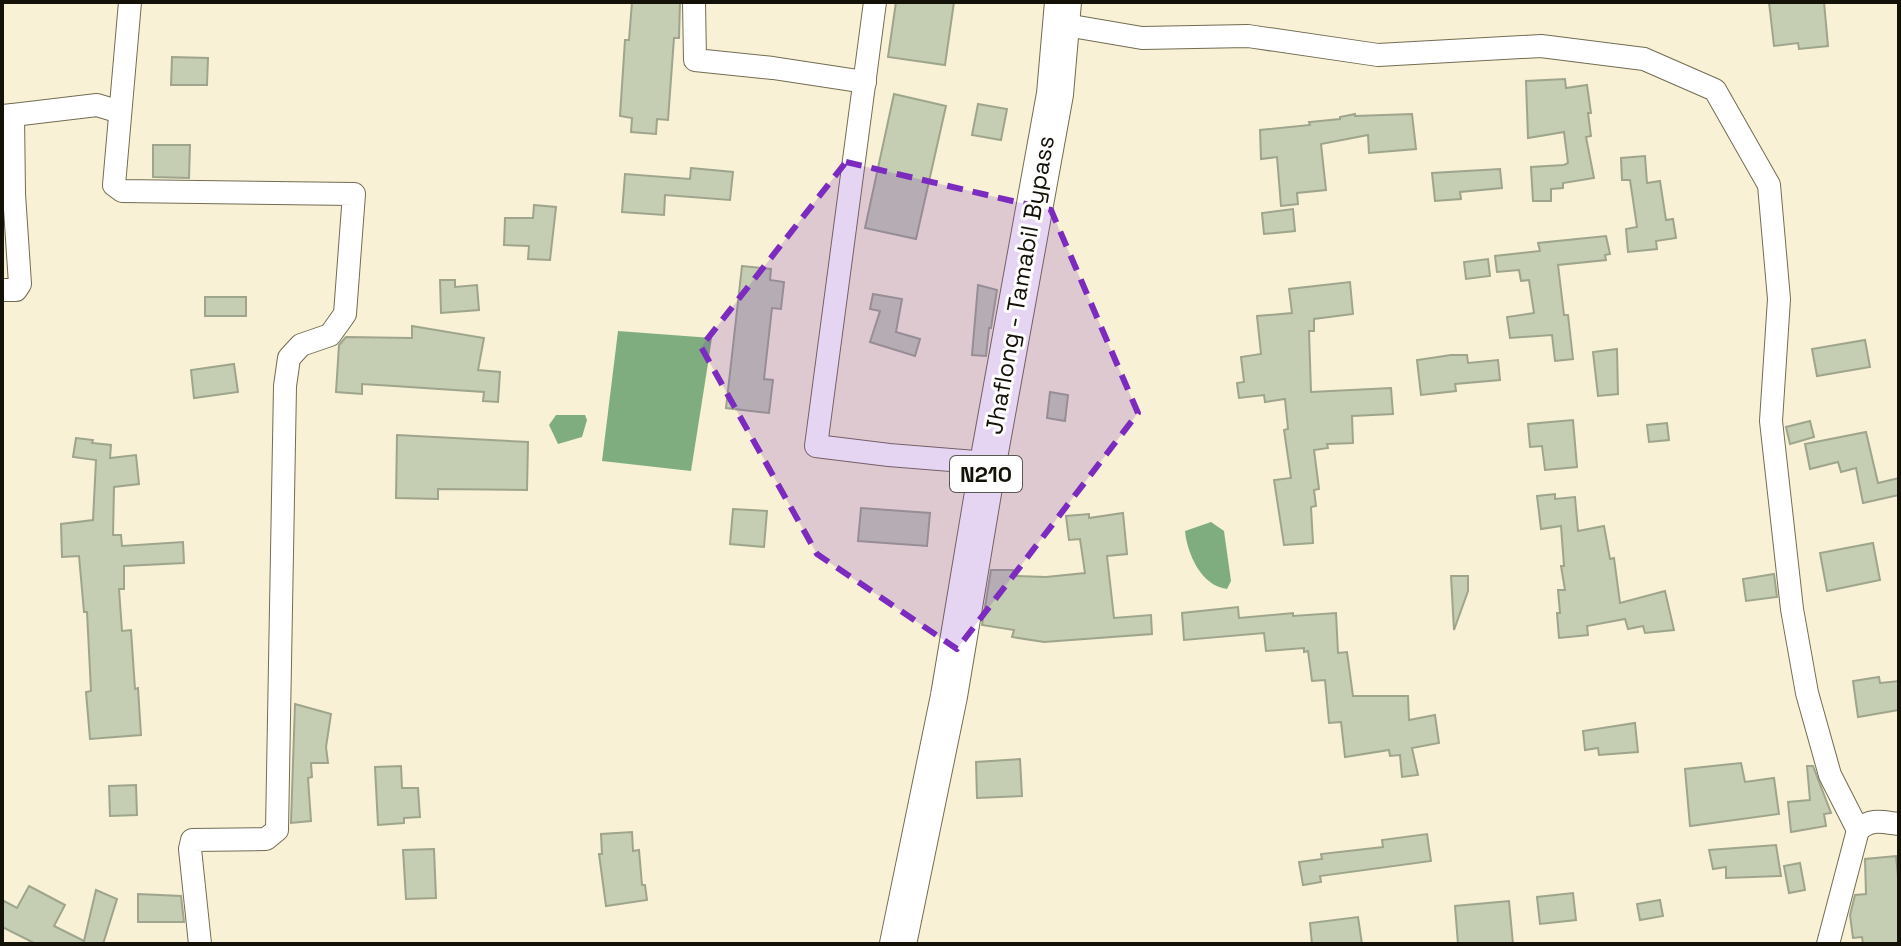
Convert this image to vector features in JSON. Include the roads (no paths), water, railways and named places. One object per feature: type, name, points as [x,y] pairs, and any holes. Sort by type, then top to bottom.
[{"type":"highway","name":"Jhaflong - Tamabil Bypass","points":[[898,944],[949,696],[1055,94],[1061,13]]},
{"type":"street","points":[[130,2],[114,185],[122,191],[354,194],[345,314],[330,335],[301,345],[289,358],[285,386],[277,830],[266,839],[192,840],[190,849],[200,944]]},
{"type":"street","points":[[694,2],[695,60],[865,82]]},
{"type":"street","points":[[875,2],[816,446],[988,463]]},
{"type":"street","points":[[1061,13],[1142,38],[1248,36],[1378,55],[1541,46],[1644,59],[1715,90],[1769,185],[1779,299],[1771,421],[1792,609],[1807,693],[1830,775],[1858,830]]},
{"type":"street","points":[[2,290],[16,290],[20,284],[8,116],[97,105],[120,112]]},
{"type":"street","points":[[1828,944],[1858,830],[1874,821],[1899,824]]}]
